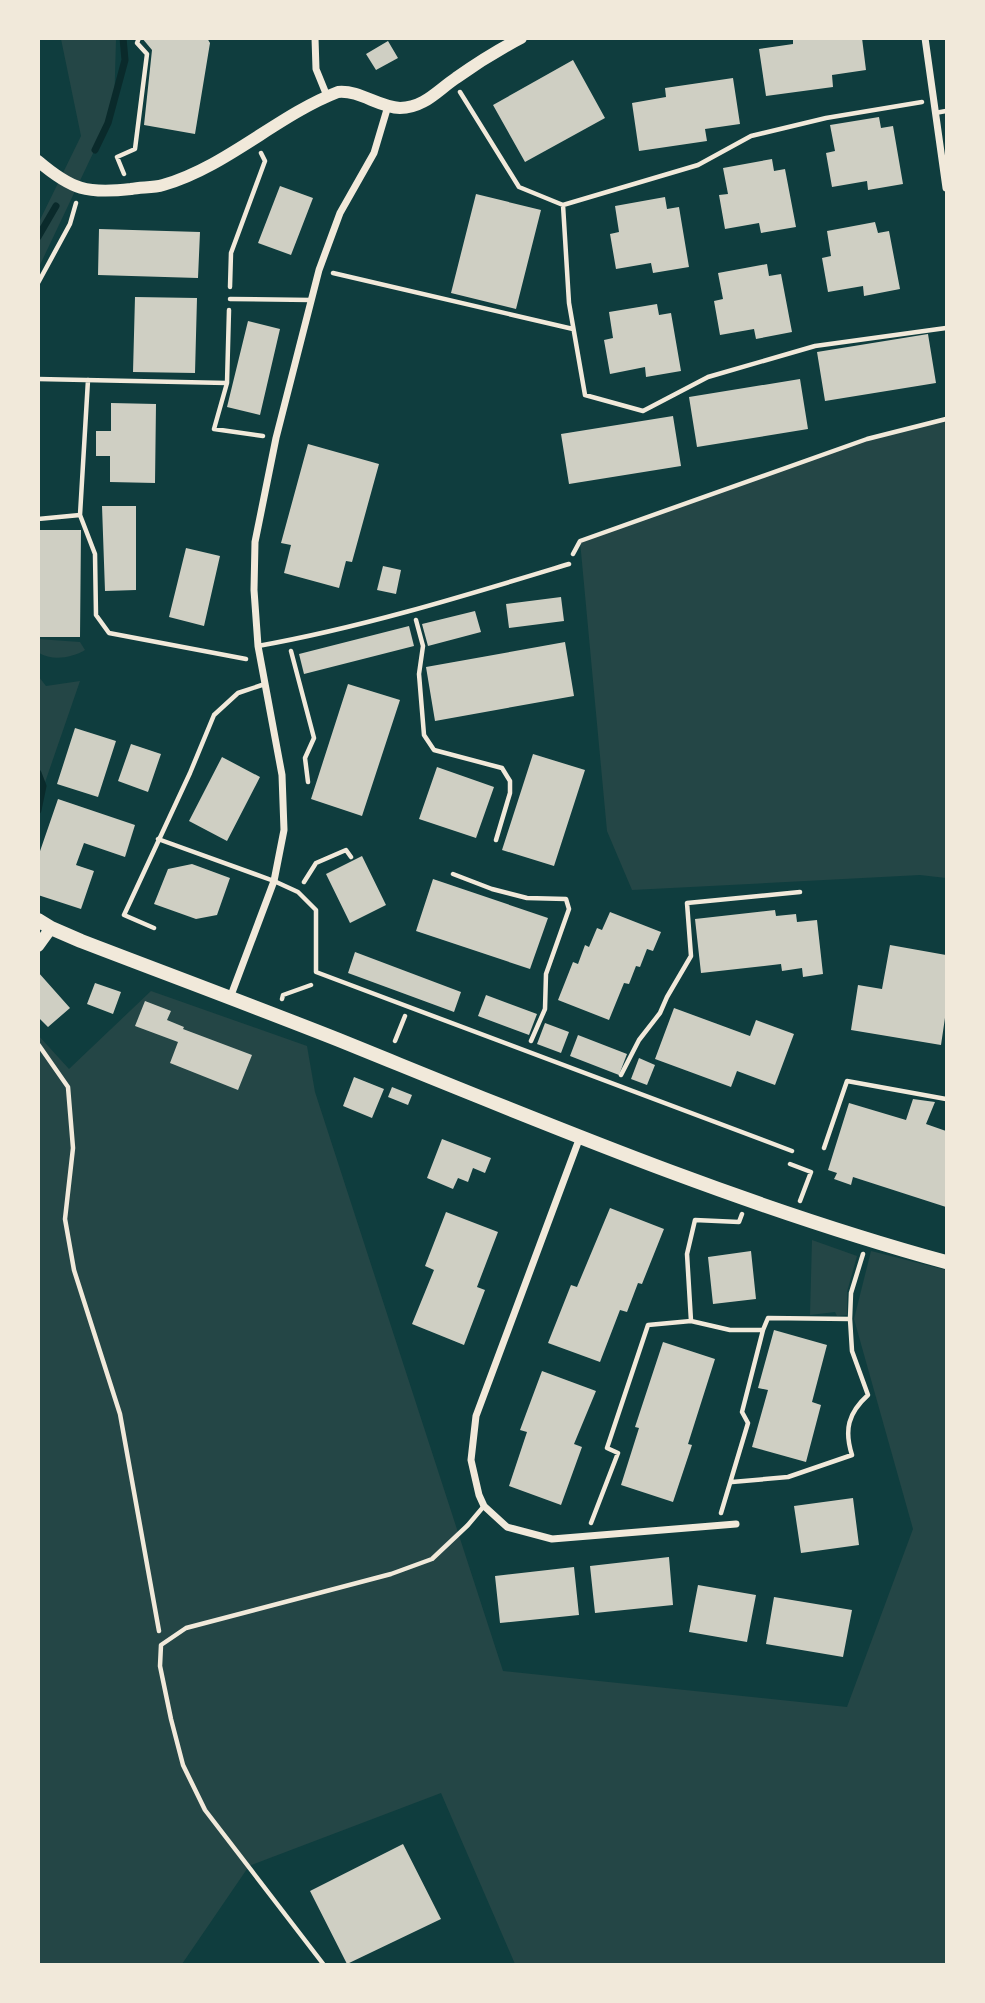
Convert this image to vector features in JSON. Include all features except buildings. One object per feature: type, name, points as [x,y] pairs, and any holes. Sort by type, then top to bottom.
[{"type":"main road","points":[[45,924],[580,1137],[867,1240],[947,1262]]},
{"type":"street","points":[[315,38],[316,69],[327,96]]},
{"type":"street","points":[[38,161],[68,184],[79,188],[104,192],[162,185],[209,165],[327,96],[349,91],[388,106],[413,106],[430,99],[453,80],[521,38]]},
{"type":"street","points":[[925,38],[947,188]]},
{"type":"street","points":[[230,999],[274,881],[284,830],[282,775],[258,646],[254,590],[255,542],[276,438],[319,270],[340,213],[374,153],[388,106]]},
{"type":"street","points":[[38,946],[45,924]]},
{"type":"street","points":[[580,1137],[476,1416],[471,1460],[479,1495],[484,1506],[507,1527],[552,1539],[736,1524]]},
{"type":"lane","points":[[935,113],[947,111]]},
{"type":"lane","points":[[230,299],[311,300]]},
{"type":"lane","points":[[258,646],[414,609],[569,564]]},
{"type":"lane","points":[[154,929],[124,915],[214,715],[238,692],[265,684]]},
{"type":"lane","points":[[158,839],[298,892],[316,910],[316,972],[792,1151]]},
{"type":"lane","points":[[824,1148],[847,1081],[947,1099]]},
{"type":"lane","points":[[324,1965],[205,1810],[183,1765],[160,1666],[161,1645],[186,1628],[391,1574],[432,1559],[455,1539],[484,1506]]},
{"type":"path","points":[[131,189],[117,157],[135,149],[147,54],[137,43],[139,38]]},
{"type":"path","points":[[453,80],[519,187],[563,205],[698,165],[751,136],[826,118],[934,100]]},
{"type":"path","points":[[254,139],[265,161],[231,253],[227,383],[214,429],[276,438]]},
{"type":"path","points":[[38,283],[71,224],[79,188]]},
{"type":"path","points":[[563,205],[569,303],[585,395],[643,411],[708,377],[815,346],[947,328]]},
{"type":"path","points":[[319,270],[573,329]]},
{"type":"path","points":[[38,379],[227,383]]},
{"type":"path","points":[[88,380],[80,515],[96,554],[96,615],[109,633],[261,662]]},
{"type":"path","points":[[569,564],[580,541],[867,439],[947,419]]},
{"type":"path","points":[[38,519],[80,515]]},
{"type":"path","points":[[414,609],[423,646],[419,674],[424,735],[434,750],[502,768],[510,781],[510,793],[496,840]]},
{"type":"path","points":[[288,640],[313,738],[305,758],[308,782]]},
{"type":"path","points":[[298,892],[316,863],[346,850],[352,857]]},
{"type":"path","points":[[453,874],[492,889],[527,898],[566,899],[569,909],[546,974],[545,1009],[527,1051]]},
{"type":"path","points":[[616,1085],[639,1040],[660,1013],[691,956],[687,903],[800,892]]},
{"type":"path","points":[[283,995],[313,984]]},
{"type":"path","points":[[395,1041],[408,1006]]},
{"type":"path","points":[[38,1044],[68,1087],[73,1148],[65,1219],[74,1270],[120,1413],[161,1645]]},
{"type":"path","points":[[804,1188],[811,1172]]},
{"type":"path","points":[[691,1321],[687,1254],[695,1220],[739,1222],[747,1199]]},
{"type":"path","points":[[732,1482],[788,1477],[852,1455],[847,1439],[849,1420],[856,1406],[868,1395],[852,1351],[851,1293],[867,1240]]},
{"type":"path","points":[[717,1526],[748,1423],[742,1412],[768,1318],[850,1319]]},
{"type":"path","points":[[586,1536],[618,1452],[607,1448],[648,1325],[691,1321],[730,1330],[763,1330]]},
{"type":"shaded area","points":[[61,39],[116,39],[114,109],[39,267],[39,222],[81,136]]},
{"type":"shaded area","points":[[946,419],[946,878],[920,875],[632,890],[607,831],[580,541],[867,439]]},
{"type":"shaded area","points":[[38,639],[80,642],[85,650],[68,657],[50,657],[39,653]]},
{"type":"shaded area","points":[[39,677],[46,686],[80,681],[41,794],[38,793]]},
{"type":"shaded area","points":[[151,991],[307,1046],[315,1092],[503,1671],[847,1707],[913,1529],[854,1319],[871,1251],[946,1270],[946,1964],[515,1964],[441,1793],[249,1866],[182,1964],[39,1964],[38,1035],[69,1069]]},
{"type":"shaded area","points":[[812,1240],[857,1256],[847,1292],[847,1315],[837,1316],[835,1312],[810,1315]]},
{"type":"waterway","points":[[95,150],[108,123],[125,60],[123,38]]},
{"type":"waterway","points":[[38,237],[56,206]]},
{"type":"waterway","points":[[38,773],[43,786],[38,810]]}]
